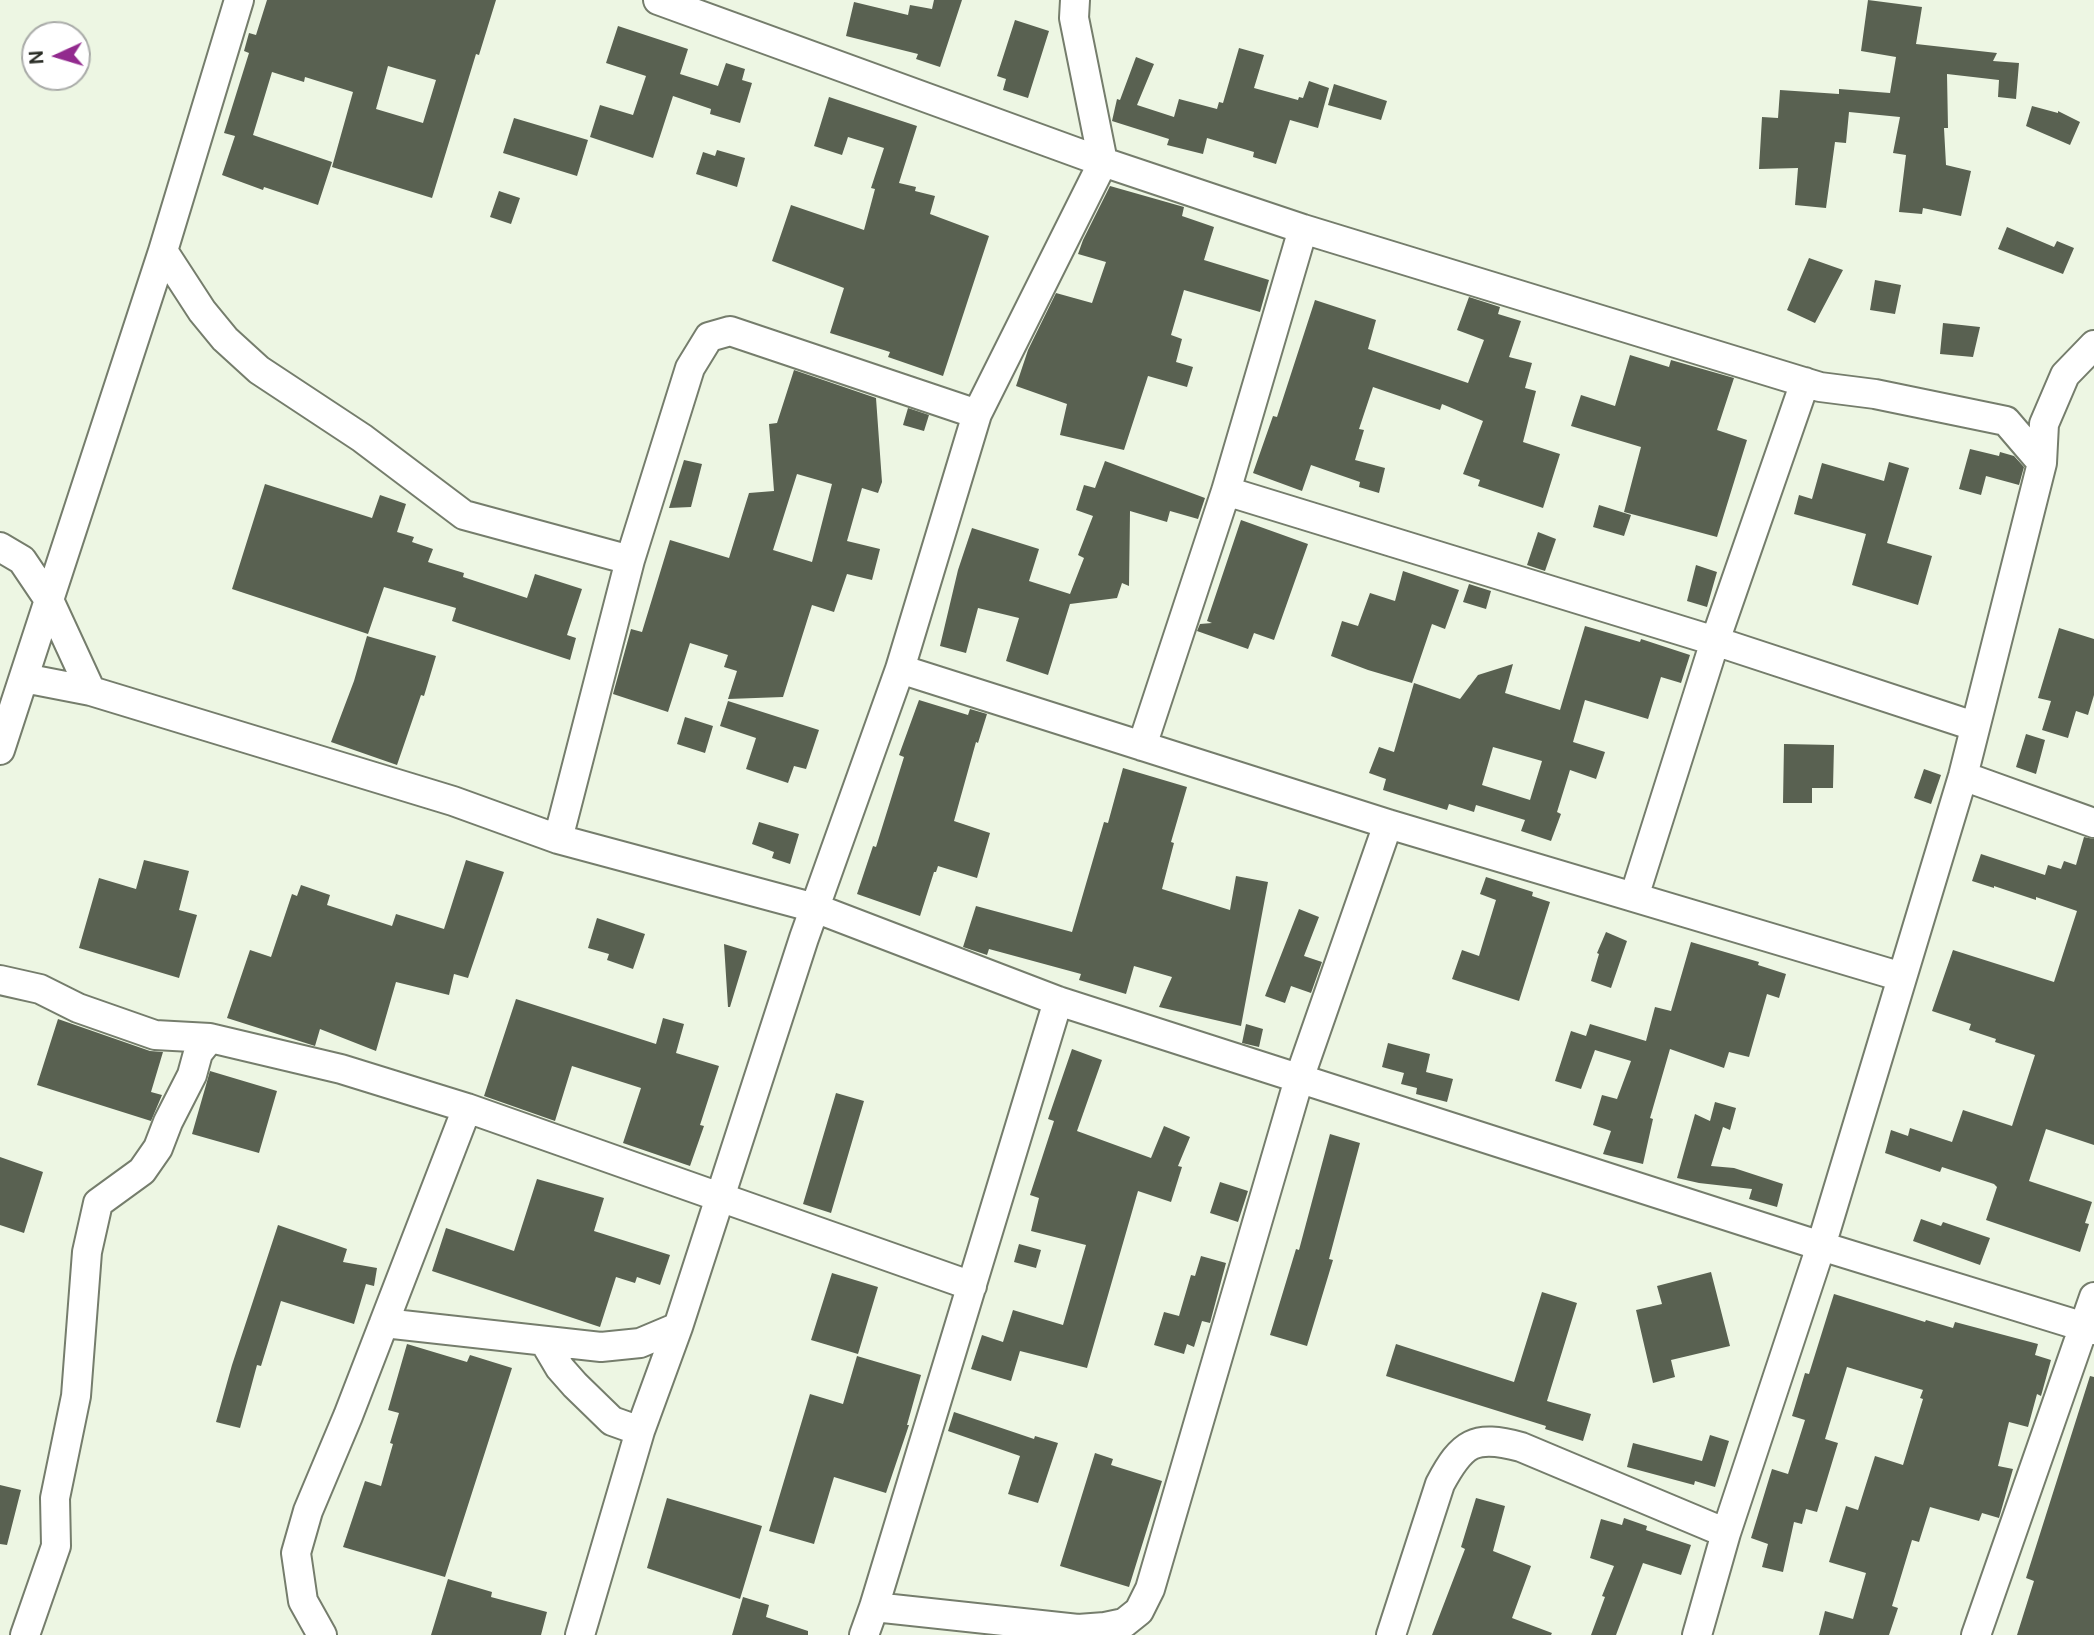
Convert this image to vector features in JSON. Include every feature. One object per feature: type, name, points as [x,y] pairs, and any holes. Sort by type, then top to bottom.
[{"type":"street","points":[[0,750],[163,251],[239,0]]},
{"type":"street","points":[[658,0],[1103,162],[1303,229],[1820,387],[1875,394],[2006,421],[2042,463]]},
{"type":"street","points":[[580,1635],[640,1431],[678,1327],[815,908],[900,669],[977,414],[1103,162],[1074,18],[1075,0]]},
{"type":"street","points":[[1142,746],[1226,491],[1303,229]]},
{"type":"street","points":[[163,251],[202,311],[225,339],[259,370],[362,438],[464,515],[630,560]]},
{"type":"street","points":[[558,839],[630,560],[690,368],[709,337],[730,331],[977,414]]},
{"type":"street","points":[[1697,1635],[1726,1533],[1821,1246],[1963,776],[2042,463],[2044,424],[2065,375],[2094,345]]},
{"type":"street","points":[[1634,897],[1715,641],[1805,382]]},
{"type":"street","points":[[1226,491],[1715,641],[1974,726]]},
{"type":"street","points":[[0,547],[22,560],[49,600],[91,691]]},
{"type":"street","points":[[900,669],[1388,824],[1902,977]]},
{"type":"street","points":[[24,678],[91,691],[453,801],[558,839],[815,908],[1058,1002],[1821,1246],[2089,1328]]},
{"type":"street","points":[[1963,776],[2094,822]]},
{"type":"street","points":[[874,1607],[1078,1629],[1124,1623],[1139,1611],[1154,1575],[1299,1079],[1388,824]]},
{"type":"street","points":[[4,975],[78,1008],[155,1035],[210,1038],[341,1069],[467,1108],[972,1286]]},
{"type":"street","points":[[864,1635],[1058,1002]]},
{"type":"street","points":[[25,1635],[56,1546],[55,1497],[76,1396],[87,1252],[98,1203],[142,1171],[158,1148],[167,1122],[192,1075],[198,1053],[210,1038]]},
{"type":"street","points":[[322,1635],[303,1601],[296,1553],[308,1511],[467,1108]]},
{"type":"street","points":[[1976,1635],[2089,1328],[2094,1297]]},
{"type":"street","points":[[384,1323],[601,1348],[639,1343],[678,1327]]},
{"type":"street","points":[[544,1341],[560,1368],[612,1421],[640,1431]]},
{"type":"street","points":[[1391,1635],[1440,1484],[1452,1462],[1472,1443],[1495,1440],[1521,1447],[1726,1533]]},
{"type":"building","points":[[267,0],[496,0],[479,55],[476,54],[432,198],[332,167],[353,92],[305,77],[304,82],[272,72],[253,135],[332,162],[318,205],[222,175],[235,136],[224,133],[249,53],[244,51],[249,33],[256,35]],"holes":[[[388,66],[436,80],[423,123],[376,109]]]},
{"type":"building","points":[[934,0],[962,0],[940,67],[916,59],[918,54],[846,36],[854,2],[908,15],[910,5],[932,9]]},
{"type":"building","points":[[1868,0],[1922,7],[1916,44],[1997,53],[1993,61],[2019,63],[2016,99],[1998,97],[1999,80],[1947,74],[1948,128],[1944,128],[1946,165],[1971,171],[1961,216],[1923,208],[1922,214],[1899,212],[1906,155],[1893,153],[1900,117],[1849,112],[1846,143],[1835,142],[1826,208],[1795,205],[1798,168],[1759,169],[1762,117],[1778,118],[1780,90],[1839,94],[1839,89],[1890,93],[1896,57],[1861,51]]},
{"type":"building","points":[[1015,20],[1049,31],[1028,98],[1003,90],[1006,79],[997,76]]},
{"type":"building","points":[[618,26],[688,49],[680,74],[718,86],[726,63],[745,69],[742,80],[752,83],[740,123],[710,114],[711,109],[673,96],[653,158],[590,137],[600,105],[633,115],[646,76],[606,63]]},
{"type":"building","points":[[1239,48],[1264,55],[1254,88],[1298,100],[1299,97],[1303,98],[1309,81],[1329,88],[1318,128],[1290,120],[1276,164],[1253,157],[1254,152],[1207,138],[1203,154],[1167,145],[1169,139],[1112,121],[1117,99],[1120,100],[1136,57],[1154,64],[1137,105],[1174,117],[1179,99],[1217,109],[1219,102],[1223,103]]},
{"type":"building","points":[[1334,84],[1387,101],[1381,120],[1328,105]]},
{"type":"building","points":[[829,97],[917,126],[899,183],[935,196],[930,214],[989,236],[943,376],[888,357],[890,352],[830,333],[844,288],[772,261],[791,205],[864,230],[875,189],[871,188],[884,148],[848,137],[842,155],[814,146]]},
{"type":"building","points":[[2032,106],[2058,111],[2080,122],[2070,145],[2026,126]]},
{"type":"building","points":[[514,118],[588,140],[577,176],[503,153]]},
{"type":"building","points":[[717,150],[745,158],[737,187],[696,174],[703,152],[715,156]]},
{"type":"building","points":[[1110,186],[1184,207],[1182,216],[1214,227],[1204,260],[1269,280],[1260,312],[1184,290],[1171,335],[1182,339],[1176,362],[1193,367],[1187,387],[1148,376],[1124,450],[1060,435],[1067,404],[1016,386],[1028,350],[1056,293],[1092,303],[1106,262],[1078,254]]},
{"type":"building","points":[[499,191],[520,198],[511,224],[490,217]]},
{"type":"building","points":[[2007,227],[2054,247],[2057,241],[2074,248],[2063,274],[1998,249]]},
{"type":"building","points":[[1809,258],[1843,270],[1815,323],[1787,310]]},
{"type":"building","points":[[1875,280],[1901,285],[1895,314],[1870,310]]},
{"type":"building","points":[[1469,297],[1500,307],[1498,314],[1521,321],[1509,357],[1532,363],[1525,388],[1536,391],[1523,442],[1560,454],[1543,508],[1478,486],[1480,480],[1463,474],[1483,421],[1442,404],[1440,410],[1373,387],[1359,429],[1364,430],[1355,460],[1385,468],[1379,493],[1359,487],[1360,482],[1311,465],[1302,491],[1253,473],[1273,416],[1277,417],[1315,300],[1376,320],[1368,349],[1468,383],[1484,340],[1457,330]]},
{"type":"building","points":[[1943,323],[1980,327],[1973,357],[1940,354]]},
{"type":"building","points":[[1630,355],[1669,367],[1671,360],[1734,378],[1717,430],[1747,440],[1717,537],[1624,512],[1641,447],[1571,426],[1581,395],[1615,406]]},
{"type":"building","points":[[794,370],[876,398],[882,482],[878,493],[862,488],[847,541],[880,549],[872,580],[847,574],[834,612],[812,605],[783,697],[728,699],[737,671],[724,667],[728,655],[690,643],[668,712],[613,694],[631,629],[642,632],[670,540],[729,558],[749,493],[774,491],[769,424],[777,423]],"holes":[[[797,474],[832,484],[812,562],[773,550]]]},
{"type":"building","points":[[908,408],[929,415],[924,431],[903,425]]},
{"type":"building","points":[[1970,449],[1999,456],[2000,452],[2014,456],[2024,467],[2019,485],[1986,476],[1981,495],[1959,489]]},
{"type":"building","points":[[684,460],[702,464],[691,507],[669,508]]},
{"type":"building","points":[[1105,461],[1205,498],[1198,519],[1170,511],[1167,522],[1130,511],[1129,586],[1122,583],[1117,598],[1070,604],[1048,675],[1006,661],[1019,618],[978,608],[966,653],[940,646],[958,570],[972,528],[1039,549],[1029,581],[1070,594],[1084,558],[1078,555],[1093,516],[1076,510],[1084,485],[1095,488]]},
{"type":"building","points":[[1889,462],[1909,468],[1887,543],[1932,556],[1918,605],[1852,585],[1866,534],[1794,514],[1799,495],[1812,499],[1822,463],[1884,481]]},
{"type":"building","points":[[265,484],[372,518],[380,495],[406,504],[397,532],[414,537],[412,542],[433,549],[428,562],[464,573],[463,577],[527,598],[535,574],[582,589],[567,635],[576,638],[570,660],[452,621],[456,608],[384,587],[368,634],[232,589]]},
{"type":"building","points":[[1599,505],[1631,515],[1624,536],[1593,527]]},
{"type":"building","points":[[1241,520],[1308,544],[1274,640],[1254,633],[1248,649],[1197,631],[1200,624],[1212,623],[1207,621]]},
{"type":"building","points":[[1538,532],[1556,539],[1545,571],[1527,565]]},
{"type":"building","points":[[1696,565],[1717,572],[1707,607],[1687,601]]},
{"type":"building","points":[[1403,571],[1459,590],[1445,629],[1432,624],[1412,683],[1331,656],[1342,621],[1358,626],[1370,593],[1395,601]]},
{"type":"building","points":[[1469,584],[1491,591],[1486,609],[1463,602]]},
{"type":"building","points":[[1585,626],[1640,642],[1641,639],[1690,655],[1681,683],[1661,677],[1648,719],[1585,700],[1573,742],[1605,752],[1596,779],[1570,770],[1557,812],[1561,814],[1551,841],[1521,831],[1525,820],[1476,805],[1474,812],[1449,804],[1447,810],[1383,790],[1386,779],[1369,773],[1379,747],[1394,752],[1414,683],[1460,699],[1478,675],[1513,664],[1505,693],[1560,710]],"holes":[[[1493,747],[1542,761],[1530,800],[1482,785]]]},
{"type":"building","points":[[2059,628],[2094,639],[2094,695],[2088,715],[2076,711],[2068,738],[2042,730],[2051,701],[2038,698]]},
{"type":"building","points":[[367,636],[436,656],[424,696],[421,695],[397,765],[331,742],[354,681]]},
{"type":"building","points":[[919,700],[968,715],[970,709],[987,714],[978,743],[976,742],[954,821],[990,833],[977,878],[938,866],[920,916],[857,894],[873,846],[876,847],[904,757],[899,755]]},
{"type":"building","points":[[728,701],[819,730],[806,769],[794,766],[788,783],[746,769],[756,738],[720,726]]},
{"type":"building","points":[[685,717],[713,726],[705,753],[677,744]]},
{"type":"building","points":[[2026,734],[2045,740],[2036,774],[2016,767]]},
{"type":"building","points":[[1784,744],[1834,745],[1833,788],[1812,788],[1812,803],[1783,803]]},
{"type":"building","points":[[1123,768],[1187,787],[1171,842],[1174,843],[1162,889],[1230,910],[1236,876],[1268,882],[1241,1026],[1159,1007],[1172,977],[1134,966],[1126,994],[1079,980],[1081,974],[989,949],[987,955],[963,947],[976,906],[1072,932],[1104,822],[1108,823]]},
{"type":"building","points":[[1924,769],[1941,775],[1931,804],[1914,798]]},
{"type":"building","points":[[759,822],[799,834],[790,864],[772,858],[774,852],[752,844]]},
{"type":"building","points":[[2084,837],[2094,839],[2094,1145],[2046,1129],[2029,1181],[2092,1202],[2085,1223],[2089,1224],[2080,1252],[1986,1220],[1997,1187],[1994,1184],[1942,1167],[1940,1172],[1885,1153],[1891,1130],[1908,1136],[1910,1128],[1952,1142],[1963,1110],[2012,1126],[2035,1055],[1995,1042],[1996,1039],[1969,1030],[1971,1024],[1932,1011],[1953,950],[2054,982],[2077,911],[2036,897],[2036,900],[1972,881],[1981,854],[2045,875],[2048,865],[2061,869],[2064,861],[2076,865]]},
{"type":"building","points":[[144,860],[189,871],[179,910],[197,915],[179,978],[79,948],[99,878],[136,889]]},
{"type":"building","points":[[466,860],[504,872],[468,978],[454,974],[449,995],[396,982],[376,1051],[320,1029],[315,1046],[227,1018],[250,950],[271,957],[292,894],[297,896],[301,885],[330,895],[327,905],[392,926],[396,914],[444,929]]},
{"type":"building","points":[[1486,877],[1533,892],[1532,896],[1550,902],[1519,1001],[1452,979],[1462,950],[1479,956],[1496,900],[1480,894]]},
{"type":"building","points":[[1299,909],[1319,917],[1304,956],[1322,962],[1311,993],[1291,986],[1285,1003],[1265,996]]},
{"type":"building","points":[[597,918],[645,934],[633,969],[607,960],[609,954],[588,948]]},
{"type":"building","points":[[1606,932],[1627,941],[1611,988],[1591,981],[1599,954],[1597,953]]},
{"type":"building","points":[[1691,942],[1759,962],[1758,965],[1786,974],[1779,998],[1767,994],[1749,1057],[1729,1052],[1724,1068],[1670,1049],[1650,1118],[1653,1119],[1643,1164],[1603,1154],[1611,1131],[1593,1125],[1602,1095],[1617,1099],[1631,1061],[1595,1050],[1581,1089],[1555,1081],[1571,1031],[1586,1036],[1590,1024],[1646,1041],[1655,1007],[1671,1011]]},
{"type":"building","points":[[724,944],[747,951],[730,1007],[728,1007]]},
{"type":"building","points":[[516,999],[656,1044],[663,1018],[684,1024],[676,1053],[719,1066],[700,1125],[704,1126],[690,1166],[623,1143],[641,1088],[572,1066],[555,1121],[484,1096]]},
{"type":"building","points":[[58,1019],[150,1051],[163,1052],[151,1092],[162,1095],[151,1121],[37,1085]]},
{"type":"building","points":[[1246,1024],[1263,1029],[1259,1047],[1242,1043]]},
{"type":"building","points":[[1388,1043],[1430,1054],[1426,1072],[1453,1079],[1447,1102],[1416,1094],[1417,1088],[1401,1084],[1404,1073],[1382,1067]]},
{"type":"building","points":[[1072,1049],[1102,1060],[1077,1131],[1151,1158],[1164,1126],[1190,1137],[1178,1166],[1182,1167],[1171,1202],[1138,1191],[1087,1368],[1020,1351],[1011,1381],[971,1369],[982,1335],[1003,1342],[1013,1310],[1063,1325],[1086,1245],[1031,1231],[1039,1198],[1030,1195],[1054,1121],[1048,1119]]},
{"type":"building","points":[[210,1071],[277,1091],[259,1153],[192,1134]]},
{"type":"building","points":[[836,1093],[864,1101],[831,1213],[803,1204]]},
{"type":"building","points":[[1715,1102],[1736,1108],[1730,1130],[1723,1127],[1711,1166],[1734,1168],[1783,1184],[1777,1207],[1749,1199],[1752,1189],[1677,1178],[1695,1114],[1710,1121]]},
{"type":"building","points":[[1330,1134],[1360,1143],[1329,1259],[1333,1260],[1307,1346],[1270,1335],[1296,1249],[1299,1250]]},
{"type":"building","points":[[0,1157],[43,1172],[24,1233],[0,1225]]},
{"type":"building","points":[[537,1179],[604,1198],[594,1231],[670,1255],[660,1285],[637,1277],[635,1283],[616,1277],[600,1327],[432,1271],[446,1228],[514,1251]]},
{"type":"building","points":[[1220,1182],[1248,1191],[1238,1222],[1210,1213]]},
{"type":"building","points":[[1921,1219],[1941,1226],[1943,1222],[1990,1238],[1980,1265],[1913,1241]]},
{"type":"building","points":[[278,1225],[347,1249],[343,1262],[377,1268],[374,1286],[366,1284],[354,1324],[281,1301],[261,1366],[257,1365],[240,1428],[216,1422],[232,1365]]},
{"type":"building","points":[[1019,1244],[1041,1250],[1036,1268],[1014,1262]]},
{"type":"building","points":[[1201,1256],[1226,1263],[1210,1323],[1202,1321],[1194,1347],[1187,1344],[1184,1354],[1154,1345],[1164,1312],[1179,1316],[1191,1275],[1195,1276]]},
{"type":"building","points":[[1711,1272],[1730,1346],[1671,1360],[1675,1377],[1653,1383],[1636,1310],[1662,1304],[1657,1286]]},
{"type":"building","points":[[832,1273],[878,1287],[858,1354],[811,1340]]},
{"type":"building","points":[[1542,1292],[1577,1303],[1547,1401],[1591,1414],[1583,1441],[1545,1429],[1546,1426],[1386,1376],[1396,1344],[1514,1382]]},
{"type":"building","points":[[1834,1294],[1925,1322],[1926,1320],[1953,1328],[1955,1322],[2038,1344],[2035,1355],[2051,1360],[2041,1396],[2037,1394],[2028,1427],[2009,1422],[1998,1466],[2013,1469],[1999,1518],[1982,1513],[1979,1521],[1930,1507],[1919,1542],[1912,1540],[1892,1606],[1898,1608],[1889,1635],[1819,1635],[1825,1611],[1853,1619],[1866,1573],[1829,1562],[1846,1506],[1858,1510],[1875,1456],[1903,1465],[1923,1399],[1920,1398],[1923,1390],[1847,1367],[1825,1439],[1838,1443],[1817,1512],[1806,1509],[1802,1524],[1794,1522],[1783,1572],[1762,1567],[1768,1544],[1751,1538],[1772,1469],[1788,1474],[1805,1420],[1792,1416],[1805,1373],[1809,1374]]},
{"type":"building","points":[[407,1344],[467,1362],[470,1355],[512,1368],[445,1577],[343,1547],[365,1481],[381,1486],[399,1413],[388,1410]]},
{"type":"building","points":[[857,1356],[921,1375],[909,1425],[886,1493],[834,1477],[814,1544],[769,1531],[810,1394],[843,1404]]},
{"type":"building","points":[[2090,1376],[2094,1377],[2094,1635],[2017,1635],[2034,1581],[2026,1578]]},
{"type":"building","points":[[954,1412],[1034,1439],[1035,1436],[1058,1443],[1038,1503],[1008,1494],[1020,1456],[948,1431]]},
{"type":"building","points":[[1710,1435],[1729,1441],[1715,1487],[1695,1481],[1694,1485],[1627,1467],[1633,1443],[1702,1461]]},
{"type":"building","points":[[1095,1453],[1113,1459],[1111,1465],[1162,1481],[1129,1587],[1060,1566]]},
{"type":"building","points":[[0,1485],[21,1490],[7,1545],[0,1544]]},
{"type":"building","points":[[667,1498],[762,1526],[740,1599],[647,1568]]},
{"type":"building","points":[[1476,1498],[1505,1506],[1493,1551],[1531,1566],[1512,1618],[1552,1633],[1551,1635],[1432,1635],[1465,1549],[1461,1547]]},
{"type":"building","points":[[1624,1518],[1647,1526],[1646,1530],[1691,1545],[1681,1575],[1643,1563],[1616,1635],[1591,1635],[1614,1566],[1590,1558],[1601,1519],[1622,1525]]},
{"type":"building","points":[[448,1579],[492,1592],[491,1597],[547,1612],[541,1635],[431,1635]]},
{"type":"building","points":[[743,1597],[769,1605],[766,1617],[808,1631],[808,1635],[732,1635]]}]
